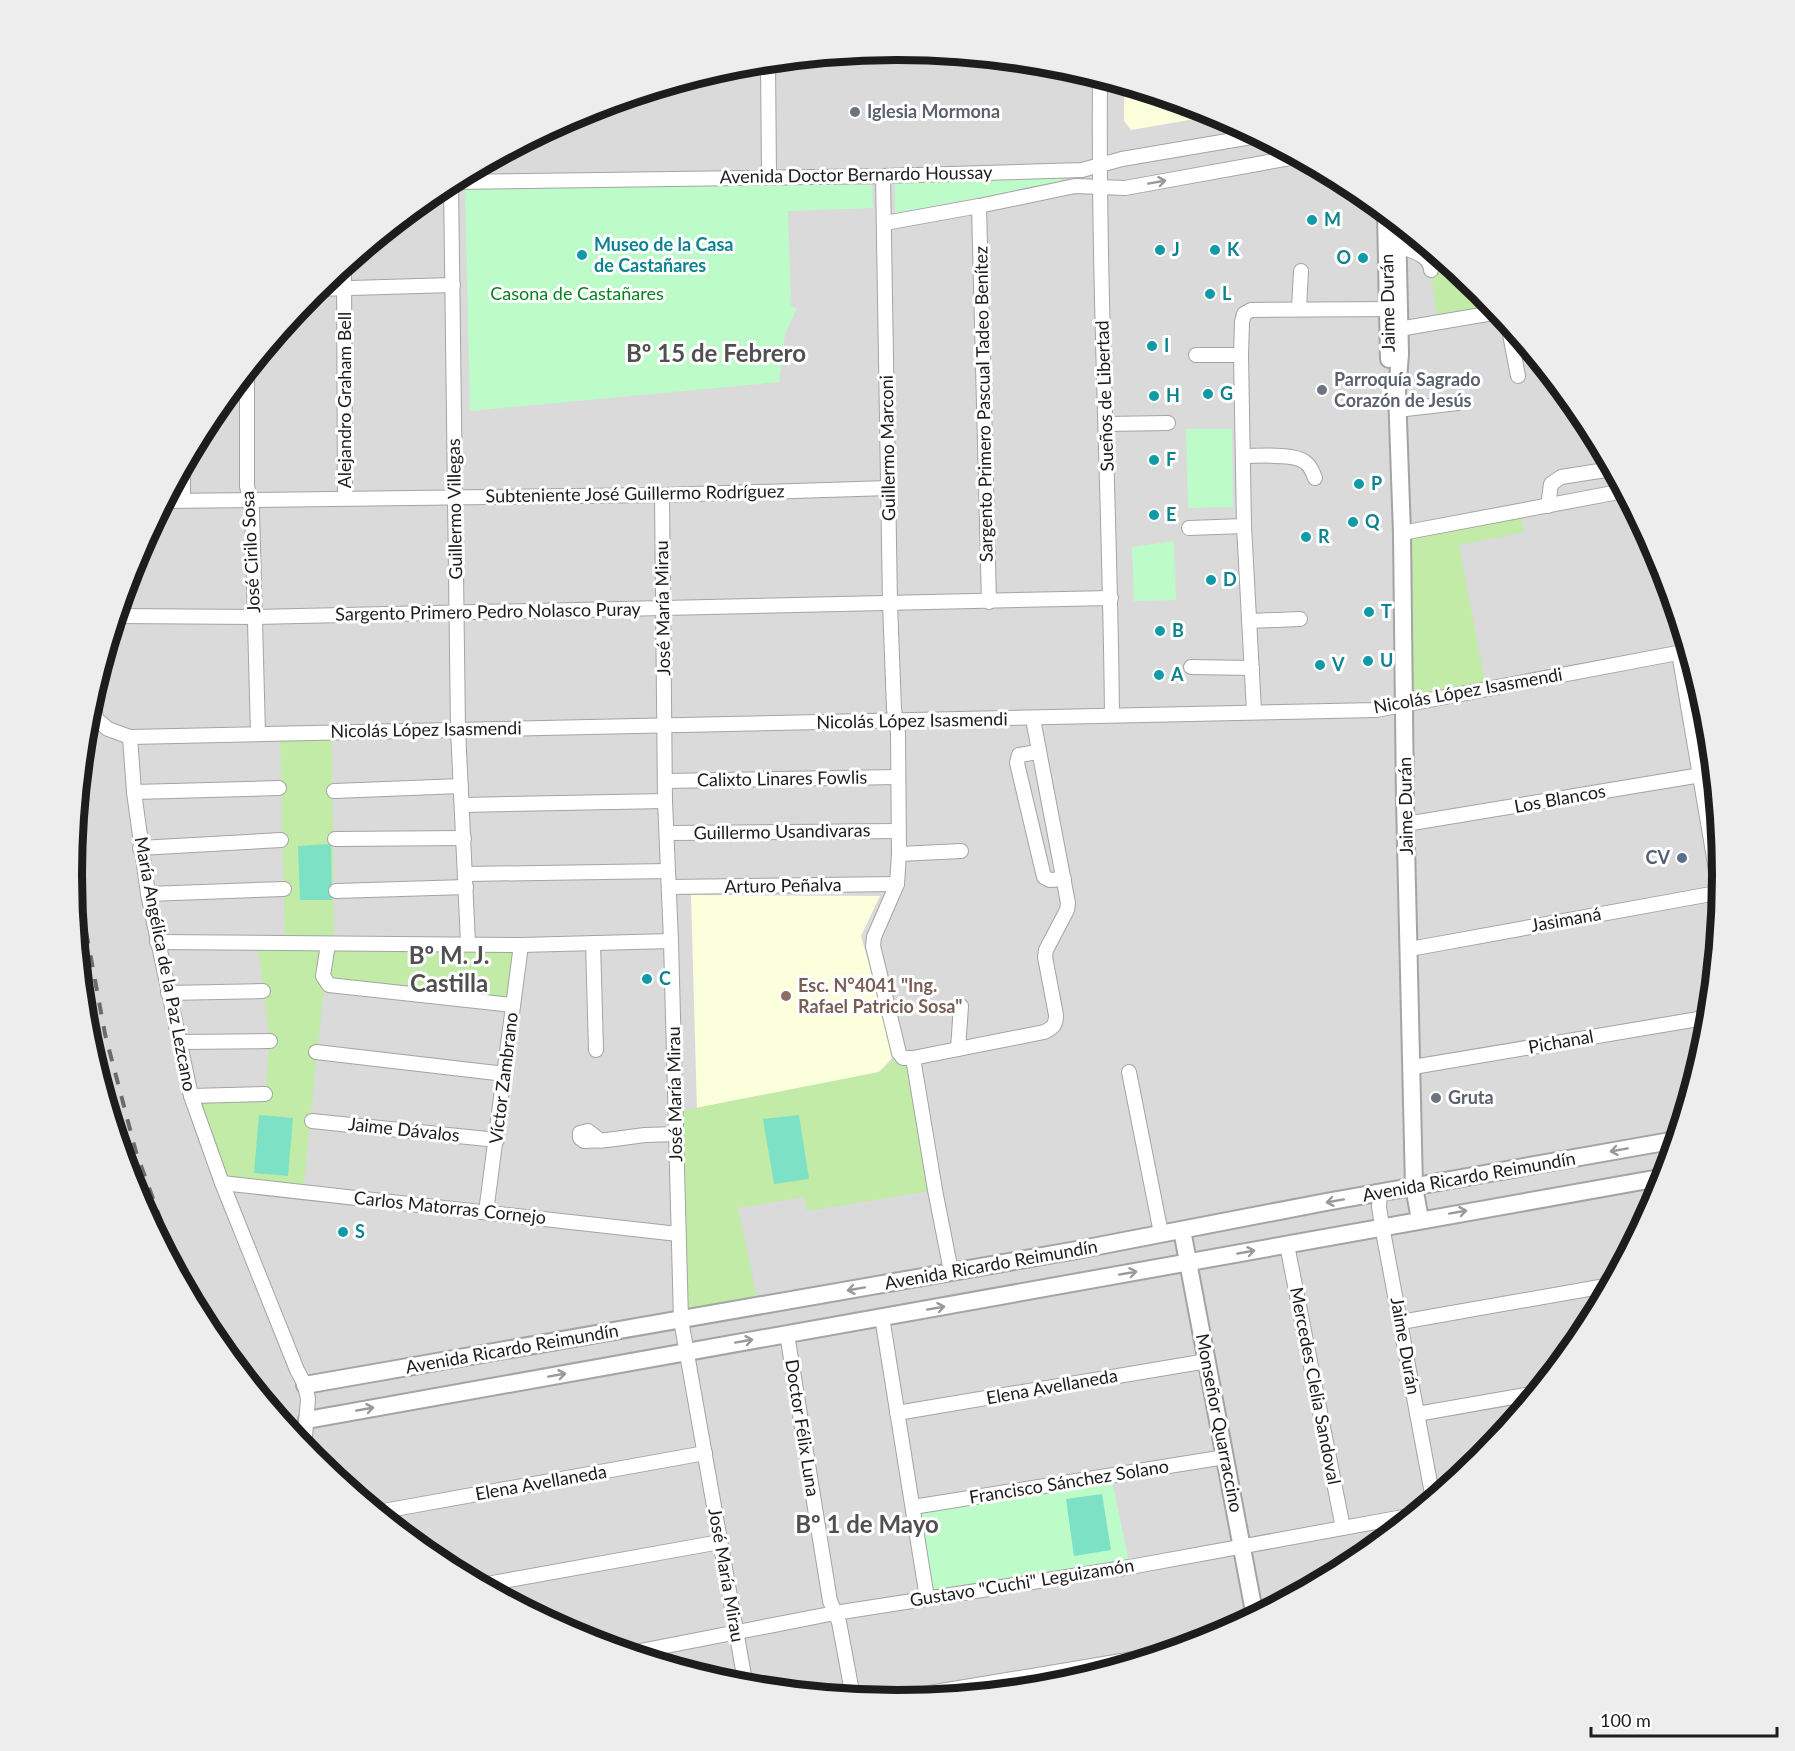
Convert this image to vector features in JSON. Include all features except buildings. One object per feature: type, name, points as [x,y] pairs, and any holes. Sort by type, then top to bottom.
[{"type":"street","points":[[768,71],[769,177]]},
{"type":"street","name":"Sueños de Libertad","points":[[1100,86],[1099,187],[1111,598],[1112,714]]},
{"type":"street","name":"Avenida Doctor Bernardo Houssay","points":[[469,182],[883,176],[1082,170],[1122,159],[1245,138]]},
{"type":"street","name":"Avenida Doctor Bernardo Houssay","points":[[885,223],[1076,186],[1125,188],[1286,159]]},
{"type":"street","name":"Guillermo Marconi","points":[[883,176],[890,603],[895,721],[898,733],[899,854],[897,884],[874,937],[873,946],[898,1053],[903,1058],[913,1058]]},
{"type":"street","name":"Guillermo Villegas","points":[[451,193],[458,729],[468,943]]},
{"type":"street","name":"Sargento Primero Pascual Tadeo Benítez","points":[[979,206],[989,602]]},
{"type":"street","name":"Jaime Durán","points":[[1387,224],[1393,309],[1399,329],[1400,354],[1397,410],[1402,533],[1414,1187],[1420,1219]]},
{"type":"street","name":"Jaime Durán","points":[[1397,232],[1389,367],[1397,392]]},
{"type":"street","points":[[1398,246],[1424,256],[1431,270]]},
{"type":"street","points":[[1299,309],[1301,271]]},
{"type":"street","name":"Alejandro Graham Bell","points":[[344,277],[345,497]]},
{"type":"street","points":[[332,288],[453,285]]},
{"type":"street","points":[[1254,711],[1244,526],[1241,355],[1244,314],[1251,310],[1393,309]]},
{"type":"street","points":[[1399,329],[1488,314]]},
{"type":"street","points":[[1511,338],[1518,376]]},
{"type":"street","points":[[1196,355],[1241,355]]},
{"type":"street","name":"José Cirilo Sosa","points":[[247,384],[247,486],[250,499],[258,733]]},
{"type":"street","points":[[1397,410],[1458,403]]},
{"type":"street","points":[[1106,424],[1168,423]]},
{"type":"street","points":[[1244,456],[1295,458],[1306,462],[1315,478]]},
{"type":"street","points":[[1548,506],[1551,484],[1561,477],[1605,470]]},
{"type":"street","points":[[183,483],[183,501]]},
{"type":"street","name":"Subteniente José Guillermo Rodríguez","points":[[173,501],[345,497],[662,495],[889,488]]},
{"type":"street","points":[[1402,533],[1616,491]]},
{"type":"street","name":"José María Mirau","points":[[662,495],[665,801],[681,1320],[744,1676]]},
{"type":"street","points":[[1189,528],[1244,526]]},
{"type":"street","name":"Sargento Primero Pedro Nolasco Puray","points":[[124,616],[255,617],[1111,598]]},
{"type":"street","points":[[1249,621],[1300,619]]},
{"type":"street","name":"Nicolás López Isasmendi","points":[[130,737],[1376,710],[1682,652]]},
{"type":"street","points":[[1191,667],[1252,668]]},
{"type":"street","points":[[1692,694],[1705,766]]},
{"type":"street","points":[[951,1271],[913,1058],[1044,1032],[1052,1029],[1056,1023],[1045,957],[1046,950],[1067,910],[1068,903],[1033,718]]},
{"type":"street","points":[[97,720],[108,729],[130,737]]},
{"type":"street","name":"María Angélica de la Paz Lezcano","points":[[130,737],[140,848],[157,942],[191,1095],[222,1183],[304,1385],[308,1400],[305,1436]]},
{"type":"street","points":[[1038,752],[1019,755],[1017,763],[1044,877],[1050,880],[1064,879]]},
{"type":"street","name":"Los Blancos","points":[[1406,825],[1706,774]]},
{"type":"street","name":"Calixto Linares Fowlis","points":[[665,782],[898,777]]},
{"type":"street","points":[[334,791],[461,786]]},
{"type":"street","points":[[134,792],[279,788]]},
{"type":"street","points":[[463,805],[665,801]]},
{"type":"street","name":"Guillermo Usandivaras","points":[[667,833],[898,831]]},
{"type":"street","points":[[335,840],[464,838]]},
{"type":"street","points":[[140,848],[281,840]]},
{"type":"street","points":[[899,854],[962,851]]},
{"type":"street","points":[[336,891],[466,880],[668,871]]},
{"type":"street","name":"Arturo Peñalva","points":[[669,887],[897,884]]},
{"type":"street","points":[[148,894],[284,889]]},
{"type":"street","name":"Jasimaná","points":[[1410,949],[1712,896]]},
{"type":"street","points":[[157,942],[257,941],[328,944],[521,945],[671,941]]},
{"type":"street","points":[[593,943],[596,1050]]},
{"type":"street","points":[[328,944],[323,976],[329,985],[512,1005]]},
{"type":"street","name":"Víctor Zambrano","points":[[486,1212],[521,945]]},
{"type":"street","points":[[168,993],[263,991]]},
{"type":"street","points":[[958,1050],[961,1006]]},
{"type":"street","name":"Pichanal","points":[[1413,1067],[1700,1019]]},
{"type":"street","points":[[179,1042],[270,1041]]},
{"type":"street","points":[[316,1052],[505,1074]]},
{"type":"street","points":[[1129,1072],[1161,1233]]},
{"type":"street","points":[[191,1095],[265,1094]]},
{"type":"street","name":"Jaime Dávalos","points":[[312,1121],[497,1140]]},
{"type":"street","points":[[601,1141],[645,1135],[675,1134]]},
{"type":"street","name":"Avenida Ricardo Reimundín","points":[[304,1385],[681,1320],[1669,1141]]},
{"type":"street","name":"Avenida Ricardo Reimundín","points":[[307,1420],[1655,1178]]},
{"type":"street","name":"Carlos Matorras Cornejo","points":[[222,1183],[678,1234]]},
{"type":"street","name":"Jaime Durán","points":[[1380,1193],[1379,1207],[1382,1226],[1432,1492]]},
{"type":"street","name":"Monseñor Quarraccino","points":[[1182,1230],[1254,1609]]},
{"type":"street","name":"Mercedes Clelia Sandoval","points":[[1287,1245],[1342,1528]]},
{"type":"street","points":[[1401,1323],[1602,1287]]},
{"type":"street","points":[[882,1317],[927,1598]]},
{"type":"street","name":"Doctor Félix Luna","points":[[787,1334],[830,1601],[839,1622],[852,1689]]},
{"type":"street","name":"Elena Avellaneda","points":[[897,1413],[1207,1361]]},
{"type":"street","points":[[1417,1414],[1526,1395]]},
{"type":"street","name":"Elena Avellaneda","points":[[387,1510],[705,1453]]},
{"type":"street","name":"Francisco Sánchez Solano","points":[[913,1507],[1225,1457]]},
{"type":"street","name":"Gustavo \"Cuchi\" Leguizamón","points":[[648,1652],[736,1631],[835,1613],[1242,1547],[1399,1518]]},
{"type":"street","points":[[492,1583],[720,1542]]},
{"type":"street","points":[[956,1689],[1109,1663]]},
{"type":"shaded area","points":[[898,60],[1004,67],[1109,88],[1160,103],[1210,122],[1305,169],[1351,197],[1435,262],[1511,338],[1544,379],[1576,422],[1629,515],[1670,613],[1685,664],[1706,769],[1713,876],[1706,982],[1685,1087],[1670,1138],[1651,1188],[1604,1283],[1576,1329],[1511,1413],[1435,1489],[1394,1522],[1351,1554],[1258,1607],[1160,1648],[1109,1663],[1004,1684],[951,1689],[898,1691],[791,1684],[686,1663],[635,1648],[585,1629],[490,1582],[444,1554],[360,1489],[284,1413],[251,1372],[219,1329],[166,1236],[125,1138],[110,1087],[89,982],[84,929],[82,876],[89,769],[110,664],[125,613],[144,563],[191,468],[219,422],[284,338],[360,262],[401,229],[444,197],[537,144],[635,103],[686,88],[791,67],[844,62]]},
{"type":"shaded area","points":[[1124,92],[1200,118],[1131,130],[1124,121]]},
{"type":"shaded area","name":"Esc. N°4041 \"Ing. Rafael Patricio Sosa\"","points":[[691,895],[880,896],[861,936],[895,1055],[879,1072],[697,1110]]},
{"type":"green space","points":[[1064,175],[1060,182],[895,213],[895,179]]},
{"type":"green space","name":"Casona de Castañares","points":[[783,184],[872,185],[873,208],[788,211],[791,306],[797,309],[785,334],[779,382],[470,411],[465,189]]},
{"type":"green space","points":[[1397,232],[1442,268],[1431,270],[1398,245]]},
{"type":"green space","points":[[1443,269],[1486,312],[1438,323],[1431,273]]},
{"type":"green space","points":[[1186,429],[1232,429],[1233,507],[1188,508]]},
{"type":"green space","points":[[1520,511],[1524,532],[1459,545],[1486,688],[1404,704],[1402,537]]},
{"type":"green space","points":[[1174,541],[1176,600],[1134,601],[1132,547]]},
{"type":"green space","points":[[332,731],[334,944],[521,945],[512,1005],[325,977],[303,1192],[222,1183],[191,1096],[265,1094],[270,1041],[257,941],[285,942],[280,733]]},
{"type":"green space","points":[[331,844],[332,900],[300,900],[298,846]]},
{"type":"green space","points":[[897,1057],[913,1058],[935,1190],[807,1211],[804,1197],[738,1208],[759,1306],[681,1320],[675,1112],[879,1072]]},
{"type":"green space","points":[[259,1115],[293,1118],[288,1176],[254,1173]]},
{"type":"green space","points":[[799,1115],[809,1179],[774,1184],[763,1119]]},
{"type":"green space","points":[[1111,1475],[1130,1567],[927,1598],[913,1507]]},
{"type":"green space","points":[[1102,1494],[1111,1550],[1074,1556],[1066,1499]]},
{"type":"railway","points":[[84,918],[105,1034],[136,1152],[168,1239]]},
{"type":"place","name":"Iglesia Mormona","points":[[855,112]]},
{"type":"place","name":"M","points":[[1312,220]]},
{"type":"place","name":"J","points":[[1160,250]]},
{"type":"place","name":"K","points":[[1215,250]]},
{"type":"place","name":"Museo de la Casa de Castañares","points":[[582,255]]},
{"type":"place","name":"O","points":[[1363,258]]},
{"type":"place","name":"L","points":[[1210,294]]},
{"type":"place","name":"I","points":[[1152,346]]},
{"type":"place","name":"Parroquía Sagrado Corazón de Jesús","points":[[1322,390]]},
{"type":"place","name":"G","points":[[1208,394]]},
{"type":"place","name":"H","points":[[1154,396]]},
{"type":"place","name":"F","points":[[1154,460]]},
{"type":"place","name":"P","points":[[1359,484]]},
{"type":"place","name":"E","points":[[1154,515]]},
{"type":"place","name":"Q","points":[[1353,522]]},
{"type":"place","name":"R","points":[[1306,537]]},
{"type":"place","name":"D","points":[[1211,580]]},
{"type":"place","name":"T","points":[[1369,612]]},
{"type":"place","name":"B","points":[[1160,631]]},
{"type":"place","name":"U","points":[[1368,661]]},
{"type":"place","name":"V","points":[[1320,665]]},
{"type":"place","name":"A","points":[[1159,675]]},
{"type":"place","name":"CV","points":[[1682,858]]},
{"type":"place","name":"C","points":[[647,979]]},
{"type":"place","name":"Esc. N°4041 \"Ing. Rafael Patricio Sosa\"","points":[[786,996]]},
{"type":"place","name":"Gruta","points":[[1436,1098]]},
{"type":"place","name":"S","points":[[343,1232]]},
{"type":"district","name":"Bº 15 de Febrero","points":[[716,354]]},
{"type":"district","name":"Bº M. J. Castilla","points":[[449,970]]},
{"type":"district","name":"Bº 1 de Mayo","points":[[867,1525]]}]
